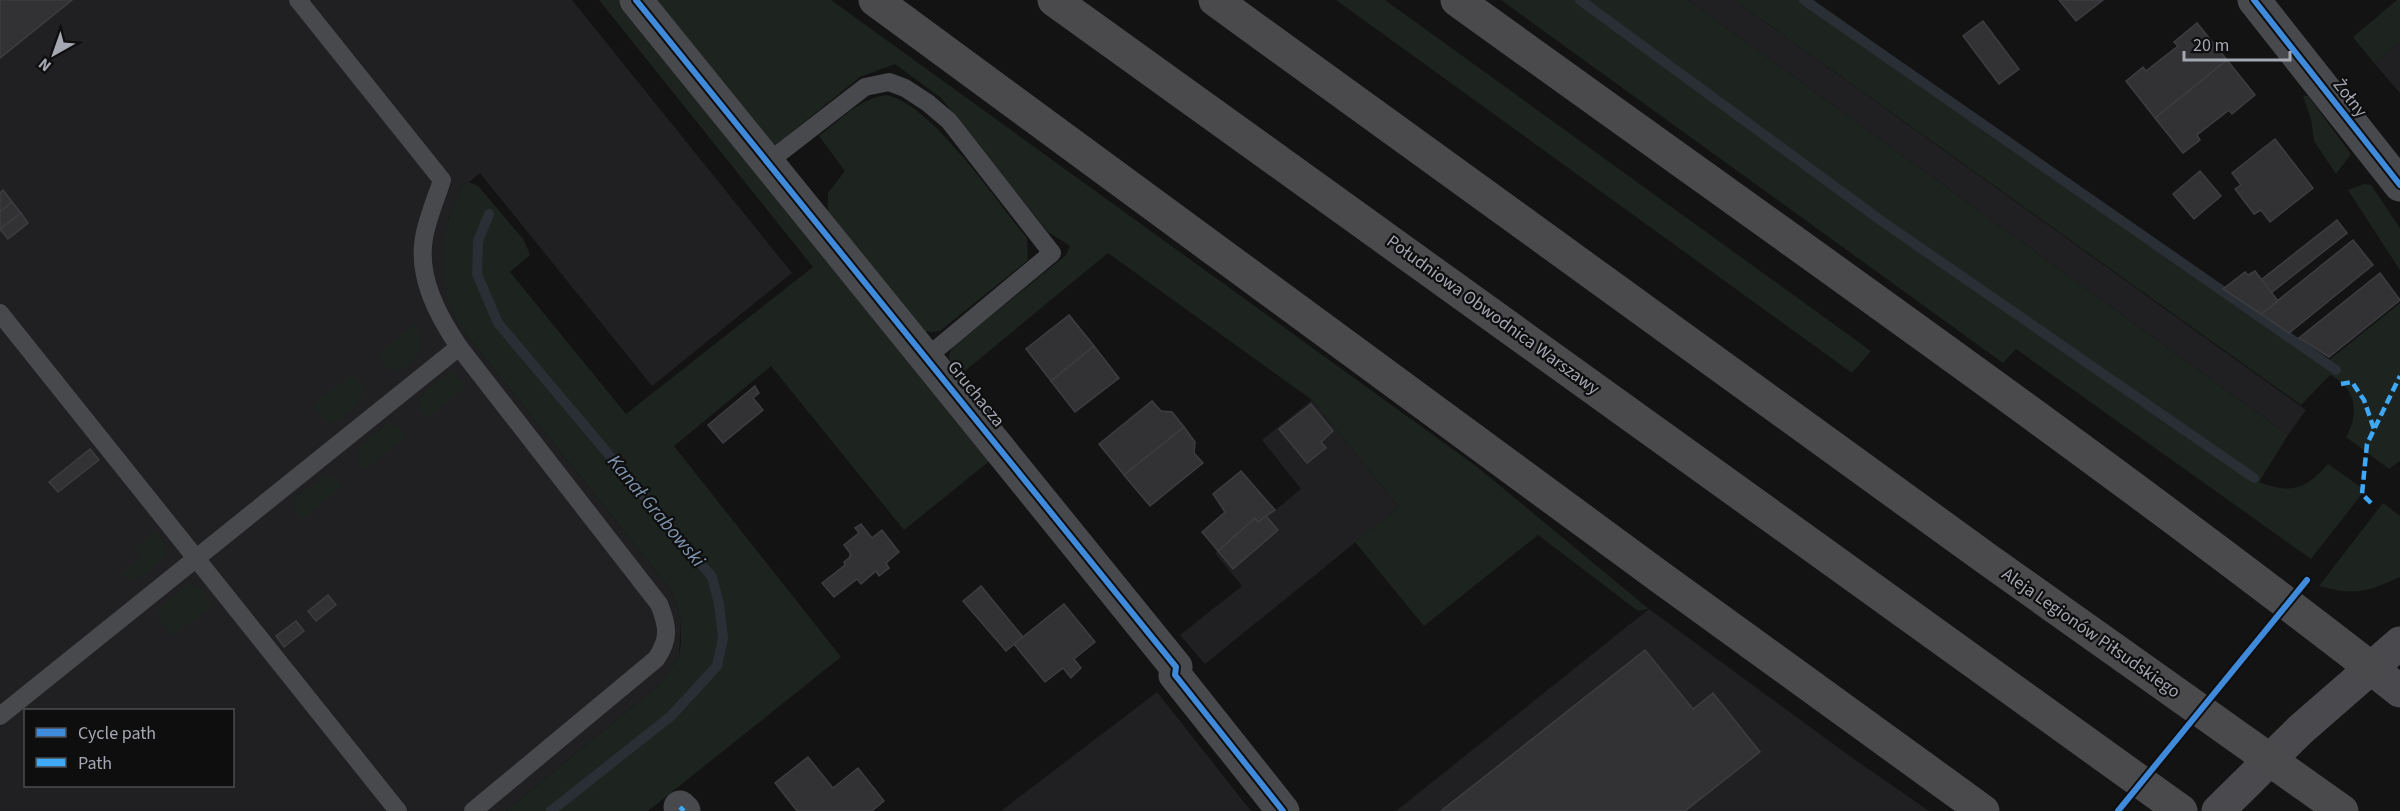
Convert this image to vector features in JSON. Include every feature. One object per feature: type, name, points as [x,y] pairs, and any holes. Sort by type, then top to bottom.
[{"type":"highway","points":[[876,0],[1660,577],[1983,811]]},
{"type":"highway","name":"Południowa Obwodnica Warszawy","points":[[1054,0],[2181,811]]},
{"type":"highway","name":"Aleja Legionów Piłsudskiego","points":[[1215,0],[1987,559],[2342,811]]},
{"type":"highway","points":[[1457,0],[2100,465],[2371,668]]},
{"type":"main road","points":[[2218,811],[2300,730],[2400,644]]},
{"type":"main road","points":[[2371,668],[2400,691]]},
{"type":"street","name":"Gruchacza","points":[[636,0],[1176,666],[1175,675],[1283,811]]},
{"type":"street","name":"Żołny","points":[[2254,0],[2400,185]]},
{"type":"lane","points":[[298,0],[442,180],[424,239],[424,263],[437,312],[459,347],[659,604],[667,627],[664,648],[656,660],[473,811]]},
{"type":"lane","points":[[768,162],[865,87],[889,82],[905,88],[928,103],[949,121],[1052,253],[927,357]]},
{"type":"lane","points":[[0,313],[398,811]]},
{"type":"lane","points":[[0,717],[459,347]]},
{"type":"shaded area","points":[[0,0],[572,0],[792,273],[652,386],[480,173],[461,185],[448,219],[466,334],[667,585],[675,600],[681,622],[679,656],[660,684],[506,811],[0,811]]},
{"type":"shaded area","points":[[599,0],[623,0],[992,459],[904,530],[771,366],[674,446],[841,657],[648,811],[506,811],[660,684],[679,656],[681,623],[675,600],[667,585],[454,317],[446,292],[443,256],[445,232],[461,185],[469,182],[478,186],[524,240],[530,255],[510,272],[626,414],[813,267]]},
{"type":"shaded area","points":[[652,0],[831,0],[1476,466],[1649,609],[1638,611],[1538,535],[1424,626],[1355,542],[1399,507],[1312,400],[1108,253],[960,375],[949,358],[953,347],[1066,255],[1070,246],[1048,232],[941,98],[895,64],[860,77],[772,148]]},
{"type":"shaded area","points":[[1336,0],[1385,0],[1871,351],[1852,373]]},
{"type":"shaded area","points":[[1501,0],[1688,0],[2288,435],[2259,482],[2280,488],[2297,487],[2312,479],[2328,464],[2365,490],[2311,559],[2016,349],[2003,363]]},
{"type":"shaded area","points":[[1688,0],[1734,0],[2306,410],[2288,435]]},
{"type":"shaded area","points":[[1734,0],[1814,0],[2220,288],[2328,361],[2400,303],[2400,461],[2389,469],[2346,437],[2354,410],[2350,394],[2339,380],[2330,375],[2301,405]]},
{"type":"shaded area","points":[[2397,0],[2400,0],[2400,42],[2374,63],[2353,37]]},
{"type":"shaded area","points":[[2400,42],[2400,93],[2374,63]]},
{"type":"shaded area","points":[[886,95],[904,102],[942,134],[1027,238],[1028,260],[940,331],[920,330],[828,212],[828,193],[845,171],[819,136],[858,106]]},
{"type":"shaded area","points":[[2303,96],[2308,96],[2351,154],[2336,174],[2314,141],[2311,119]]},
{"type":"shaded area","points":[[2364,184],[2371,185],[2400,228],[2400,270],[2348,190]]},
{"type":"shaded area","points":[[416,323],[421,337],[421,350],[403,368],[394,370],[389,368],[377,354]]},
{"type":"shaded area","points":[[353,373],[365,387],[362,398],[347,414],[330,423],[313,405]]},
{"type":"shaded area","points":[[450,373],[455,374],[467,386],[427,418],[419,409],[418,401],[430,388]]},
{"type":"shaded area","points":[[1312,400],[1399,507],[1205,664],[1180,635],[1242,586],[1215,553],[1255,518],[1267,517],[1301,489],[1262,440]]},
{"type":"shaded area","points":[[389,423],[400,428],[407,436],[364,470],[357,459],[359,446]]},
{"type":"shaded area","points":[[325,475],[335,478],[343,486],[301,520],[292,504],[296,498]]},
{"type":"shaded area","points":[[2383,503],[2400,516],[2400,577],[2369,589],[2352,592],[2319,586]]},
{"type":"shaded area","points":[[155,531],[166,546],[167,552],[163,559],[138,579],[133,580],[122,574],[142,558],[135,548]]},
{"type":"shaded area","points":[[188,584],[200,588],[213,605],[173,636],[158,617],[158,610]]},
{"type":"shaded area","points":[[1649,609],[1851,757],[1929,811],[1396,811]]},
{"type":"shaded area","points":[[1157,692],[1251,811],[1001,811],[1043,779]]},
{"type":"building","points":[[0,0],[72,0],[0,58]]},
{"type":"building","points":[[2059,0],[2103,0],[2076,21]]},
{"type":"building","points":[[1983,21],[2019,69],[1999,84],[1963,36]]},
{"type":"building","points":[[2197,23],[2227,60],[2155,118],[2126,81],[2143,67],[2146,71],[2178,46],[2174,42]]},
{"type":"building","points":[[2227,60],[2255,95],[2232,114],[2229,110],[2197,135],[2200,140],[2183,153],[2155,118]]},
{"type":"building","points":[[2275,139],[2313,188],[2270,222],[2261,210],[2254,214],[2235,189],[2241,185],[2232,173]]},
{"type":"building","points":[[2200,171],[2221,196],[2194,219],[2173,194]]},
{"type":"building","points":[[3,190],[12,202],[0,212],[0,193]]},
{"type":"building","points":[[12,202],[21,213],[0,229],[0,212]]},
{"type":"building","points":[[21,213],[28,223],[8,239],[0,229]]},
{"type":"building","points":[[2337,220],[2347,233],[2271,293],[2261,280]]},
{"type":"building","points":[[2353,240],[2373,265],[2289,333],[2261,314]]},
{"type":"building","points":[[2255,271],[2278,301],[2261,314],[2223,289],[2245,272],[2248,275]]},
{"type":"building","points":[[2380,273],[2400,300],[2329,357],[2299,338]]},
{"type":"building","points":[[1069,315],[1094,346],[1051,381],[1026,349]]},
{"type":"building","points":[[1094,346],[1119,378],[1075,412],[1051,381]]},
{"type":"building","points":[[755,386],[759,393],[753,398],[763,410],[723,443],[708,425]]},
{"type":"building","points":[[1152,401],[1161,411],[1172,412],[1184,427],[1124,475],[1099,444]]},
{"type":"building","points":[[1311,404],[1333,431],[1321,442],[1326,448],[1307,463],[1279,429]]},
{"type":"building","points":[[1184,427],[1195,442],[1194,453],[1203,463],[1150,506],[1124,475]]},
{"type":"building","points":[[90,449],[99,460],[58,492],[49,482]]},
{"type":"building","points":[[1241,471],[1275,510],[1258,522],[1255,518],[1218,551],[1202,532],[1225,512],[1213,494]]},
{"type":"building","points":[[1266,516],[1278,530],[1233,569],[1218,551],[1255,518],[1258,522]]},
{"type":"building","points":[[861,524],[872,538],[882,530],[899,552],[886,563],[889,568],[879,576],[876,571],[861,584],[857,579],[834,597],[822,583],[845,565],[844,562],[850,557],[850,553],[844,545],[859,533],[855,528]]},
{"type":"building","points":[[981,586],[1023,637],[1006,651],[963,601]]},
{"type":"building","points":[[328,595],[336,605],[316,621],[308,611]]},
{"type":"building","points":[[1064,604],[1095,642],[1074,659],[1081,668],[1071,678],[1063,668],[1045,682],[1014,644]]},
{"type":"building","points":[[296,621],[304,631],[284,647],[276,636]]},
{"type":"building","points":[[1645,650],[1693,709],[1713,693],[1760,752],[1685,811],[1441,811]]},
{"type":"building","points":[[808,757],[833,788],[858,768],[884,801],[872,811],[797,811],[775,783]]},
{"type":"waterway","points":[[1580,0],[1883,222],[2254,478]]},
{"type":"waterway","points":[[1804,0],[2336,370]]},
{"type":"waterway","name":"Kanał Grabowski","points":[[489,214],[478,241],[477,274],[498,323],[712,577],[719,604],[723,638],[717,666],[671,716],[551,811]]},
{"type":"marked path","points":[[2371,503],[2362,494],[2367,444],[2400,376]]},
{"type":"marked path","points":[[2341,384],[2352,382],[2364,400],[2374,429]]},
{"type":"marked path","points":[[680,807],[684,811]]},
{"type":"cycle path","points":[[636,0],[1176,667],[1175,675],[1283,811]]},
{"type":"cycle path","points":[[2254,0],[2400,185]]},
{"type":"cycle path","points":[[2118,811],[2307,580]]}]
